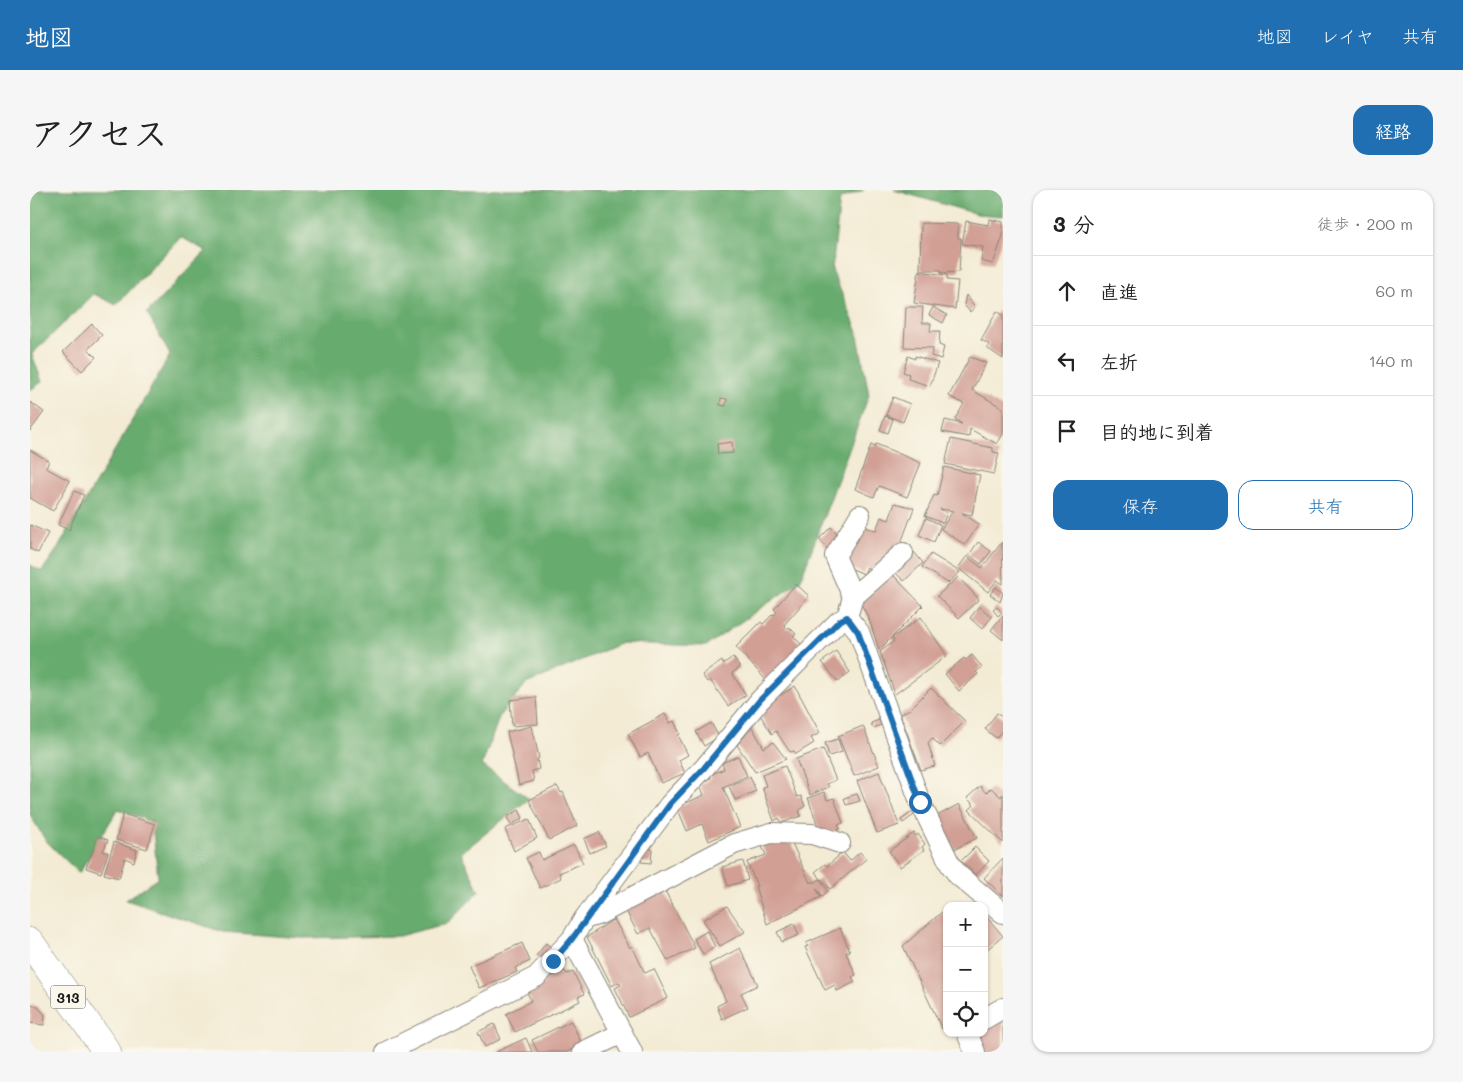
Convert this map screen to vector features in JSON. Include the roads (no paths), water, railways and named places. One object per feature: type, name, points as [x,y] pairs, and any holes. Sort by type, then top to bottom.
[{"type":"highway","name":"313","points":[[30,942],[107,1052]]},
{"type":"street","points":[[853,597],[835,556],[860,515]]},
{"type":"street","points":[[386,1052],[536,977],[572,939],[584,919],[670,804],[704,768],[760,700],[839,621],[847,617],[853,597],[903,553]]},
{"type":"street","points":[[847,617],[858,632],[920,802],[950,864],[958,875],[1003,913]]},
{"type":"street","points":[[584,919],[600,914],[734,844],[771,833],[812,834],[840,843]]},
{"type":"street","points":[[572,939],[632,1052]]},
{"type":"street","points":[[988,1016],[1003,1008]]},
{"type":"street","points":[[583,1052],[622,1033]]},
{"type":"street","points":[[969,1037],[976,1052]]}]
